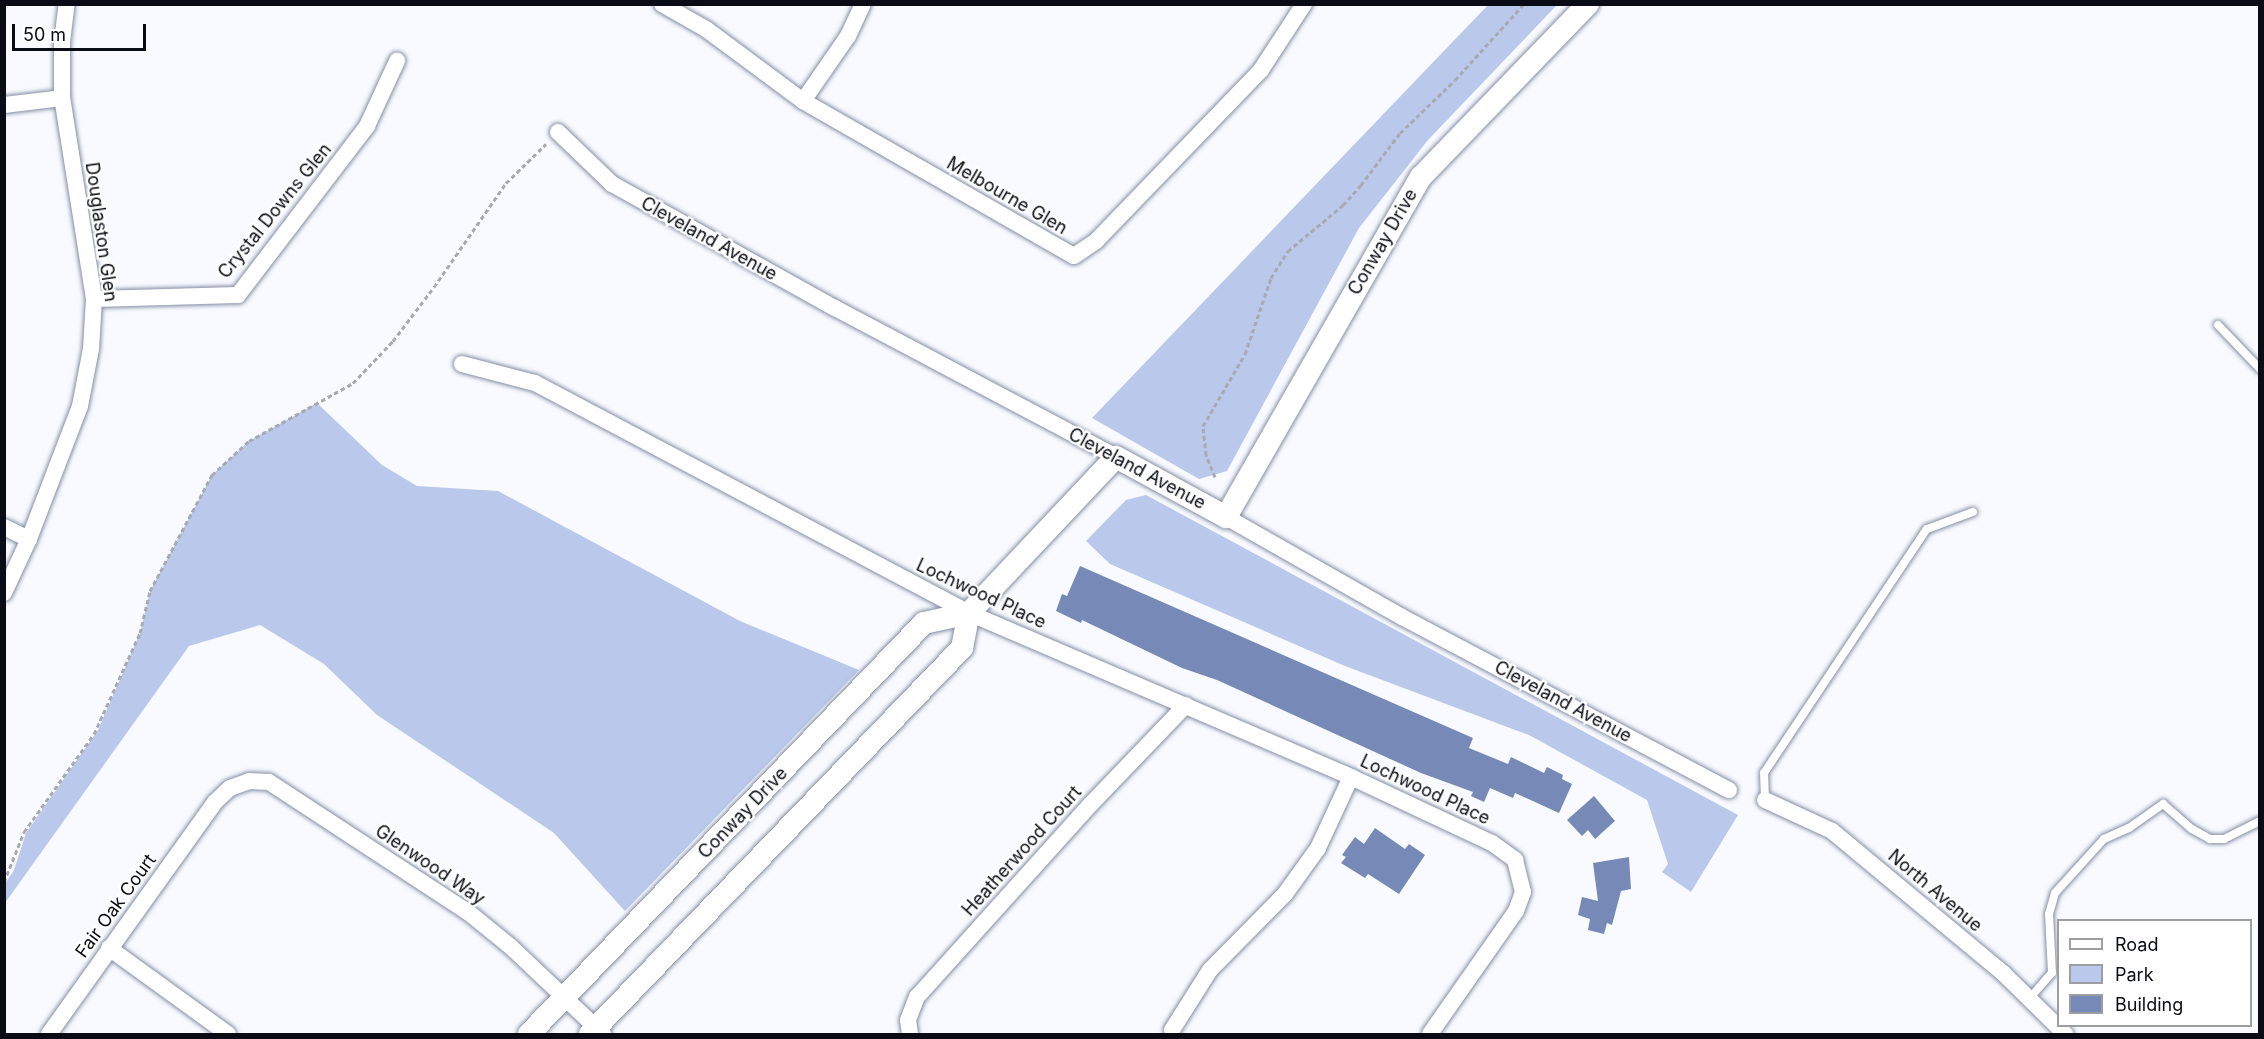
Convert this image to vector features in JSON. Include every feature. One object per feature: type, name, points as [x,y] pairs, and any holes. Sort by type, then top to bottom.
[{"type":"street","name":"Douglaston Glen","points":[[4,593],[29,539],[80,406],[91,349],[94,298],[62,98],[62,42],[67,4]]},
{"type":"street","name":"Melbourne Glen","points":[[663,4],[706,29],[803,101],[1074,256],[1096,241],[1261,70],[1297,7]]},
{"type":"street","points":[[803,101],[848,36],[863,4]]},
{"type":"street","name":"Conway Drive","points":[[1226,517],[1421,177],[1588,4]]},
{"type":"street","name":"Crystal Downs Glen","points":[[94,298],[238,295],[367,126],[397,61]]},
{"type":"street","points":[[4,105],[62,98]]},
{"type":"street","name":"Cleveland Avenue","points":[[558,132],[612,184],[835,309],[1226,517],[1402,617],[1728,790]]},
{"type":"street","name":"Lochwood Place","points":[[462,364],[535,383],[969,614],[1352,777],[1492,843],[1515,860],[1523,892],[1516,911],[1430,1035]]},
{"type":"street","points":[[596,1032],[962,648],[969,614],[1116,457]]},
{"type":"street","points":[[4,526],[29,539]]},
{"type":"street","name":"Conway Drive","points":[[528,1035],[566,999],[924,623],[969,614]]},
{"type":"street","name":"Heatherwood Court","points":[[910,1035],[908,1020],[917,997],[1091,804],[1186,705]]},
{"type":"street","points":[[1173,1030],[1210,970],[1285,894],[1318,848],[1352,777]]},
{"type":"street","name":"Glenwood Way","points":[[215,802],[230,788],[249,781],[269,782],[468,912],[511,947],[566,999],[596,1032]]},
{"type":"street","name":"North Avenue","points":[[1765,800],[1832,831],[1996,967],[2057,1027]]},
{"type":"street","name":"Fair Oak Court","points":[[49,1035],[215,802]]},
{"type":"street","points":[[109,948],[228,1035]]},
{"type":"lane","points":[[2218,325],[2259,369]]},
{"type":"lane","points":[[1765,800],[1764,773],[1927,529],[1973,512]]},
{"type":"lane","points":[[2030,999],[2052,973],[2049,914],[2055,893],[2104,839],[2129,828],[2163,804],[2192,829],[2210,839],[2224,839],[2259,821]]},
{"type":"path","points":[[1215,477],[1206,455],[1203,426],[1245,354],[1271,278],[1288,251],[1343,204],[1361,185],[1400,133],[1455,80],[1524,4]]},
{"type":"path","points":[[4,882],[24,832],[94,734],[140,633],[150,591],[212,475],[249,441],[353,383],[393,341],[506,183],[558,132]]},
{"type":"green space","points":[[1488,5],[1557,5],[1428,140],[1359,228],[1227,471],[1199,479],[1092,418]]},
{"type":"green space","points":[[317,403],[382,465],[417,486],[498,491],[740,621],[859,670],[625,911],[554,833],[377,715],[324,664],[260,625],[189,646],[5,903],[5,884],[14,870],[26,833],[98,730],[140,633],[150,591],[212,475],[249,441]]},
{"type":"green space","points":[[1146,495],[1738,815],[1691,892],[1662,872],[1668,864],[1647,800],[1529,735],[1345,666],[1110,564],[1086,541],[1126,500]]},
{"type":"building","points":[[1080,566],[1473,738],[1469,748],[1508,764],[1511,757],[1544,773],[1547,767],[1563,775],[1562,779],[1572,784],[1559,813],[1515,793],[1513,798],[1490,788],[1484,802],[1471,796],[1473,792],[1421,773],[1217,680],[1182,668],[1082,620],[1081,623],[1056,611],[1062,594],[1067,596]]},
{"type":"building","points":[[1594,796],[1615,821],[1595,839],[1588,830],[1582,836],[1567,820]]},
{"type":"building","points":[[1375,828],[1405,849],[1409,844],[1425,855],[1399,894],[1368,874],[1365,878],[1341,863],[1346,857],[1342,855],[1355,837],[1364,844]]},
{"type":"building","points":[[1629,857],[1631,889],[1621,891],[1612,925],[1607,923],[1604,934],[1588,930],[1590,919],[1578,915],[1582,897],[1598,901],[1593,863]]}]
